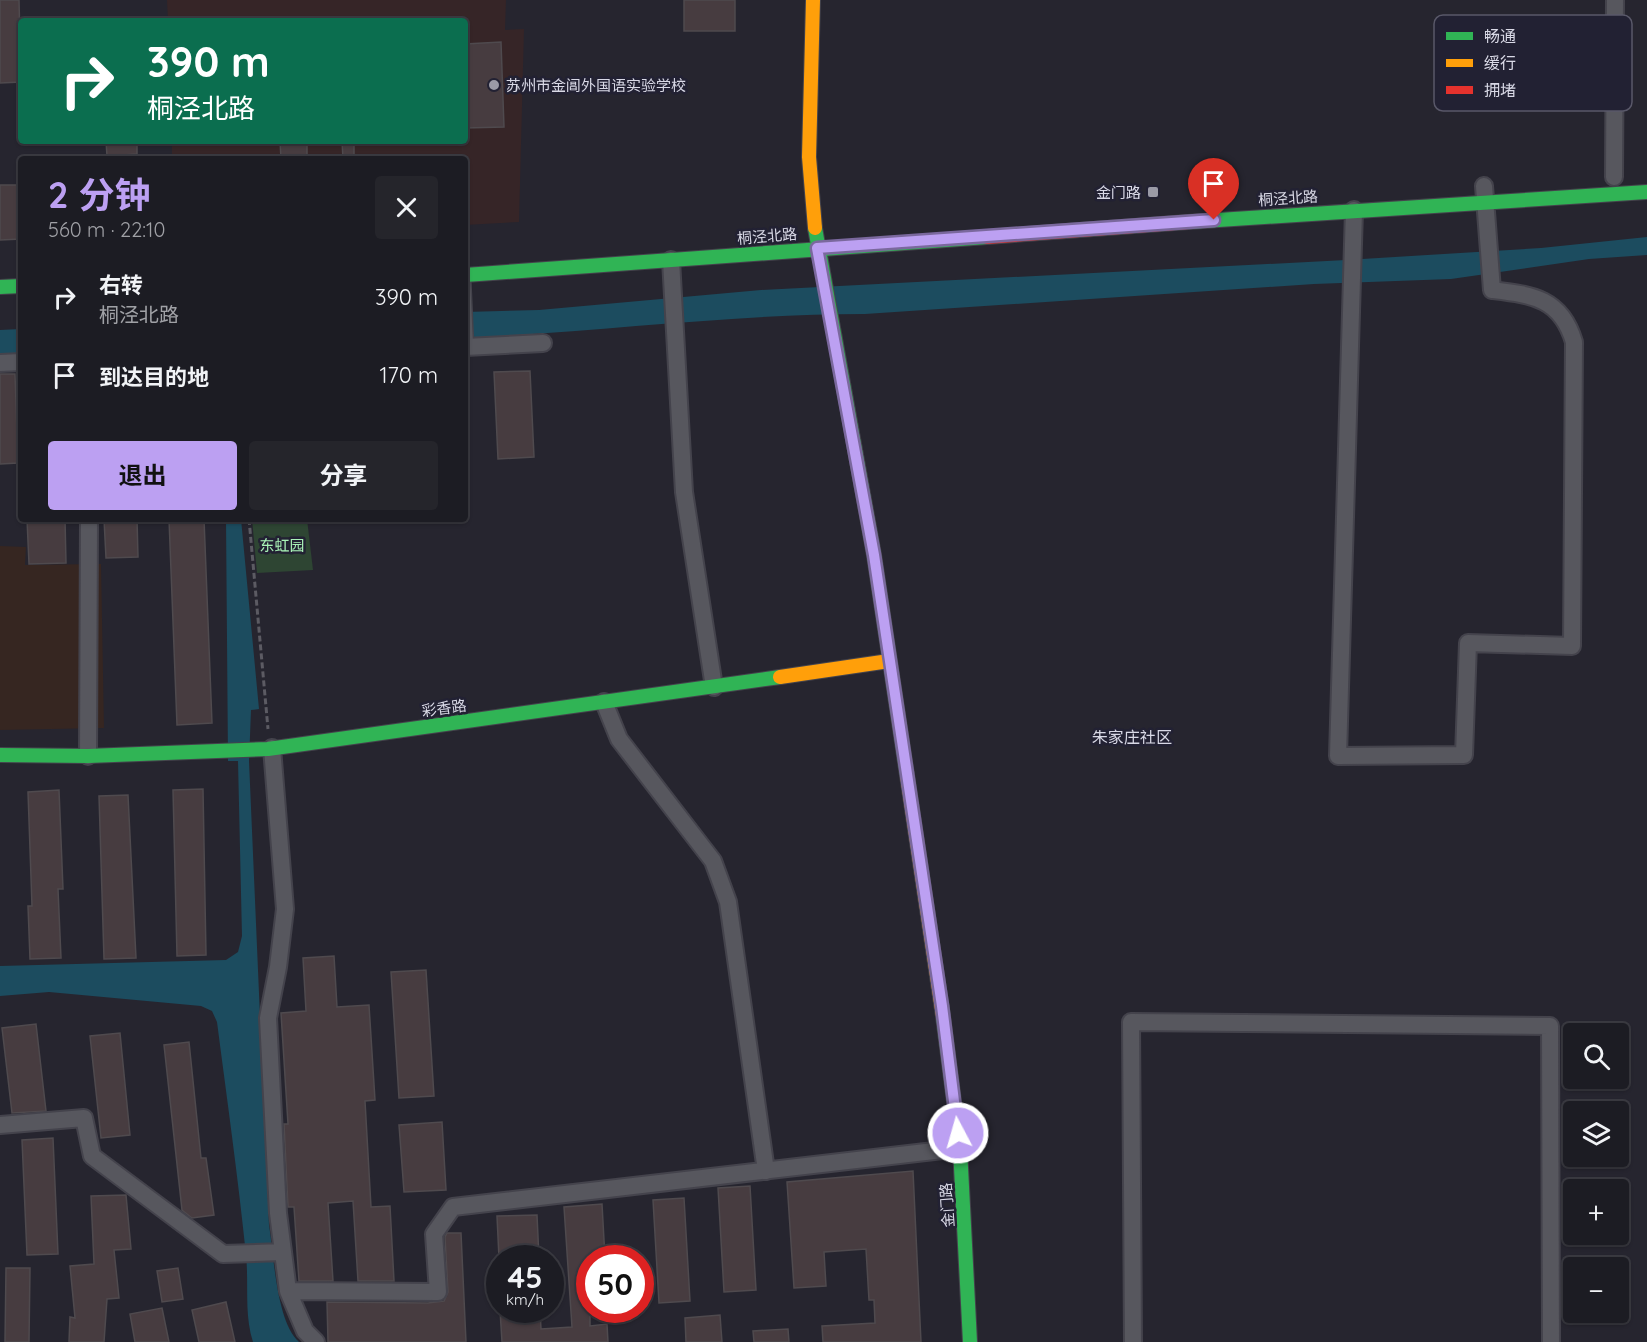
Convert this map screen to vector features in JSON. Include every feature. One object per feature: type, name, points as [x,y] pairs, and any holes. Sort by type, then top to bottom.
[{"type":"main road","points":[[813,0],[809,157],[817,248]]},
{"type":"main road","points":[[824,146],[826,34]]},
{"type":"main road","points":[[815,231],[824,167]]},
{"type":"main road","name":"桐泾北路","points":[[468,275],[1354,210],[1647,192]]},
{"type":"main road","name":"金门路","points":[[817,248],[874,555],[942,1006],[960,1148],[970,1342]]},
{"type":"main road","points":[[0,287],[18,286]]},
{"type":"main road","name":"彩香路","points":[[0,755],[88,756],[270,748],[890,661]]},
{"type":"street","points":[[1615,0],[1615,15]]},
{"type":"street","points":[[1614,111],[1614,177]]},
{"type":"street","points":[[1354,210],[1338,756],[1464,755],[1468,642],[1572,646],[1574,342],[1568,321],[1549,304],[1526,294],[1492,290],[1484,186]]},
{"type":"street","points":[[671,260],[684,492],[714,687]]},
{"type":"street","points":[[468,344],[543,343]]},
{"type":"street","points":[[0,363],[18,362]]},
{"type":"street","points":[[88,756],[89,522]]},
{"type":"street","points":[[603,702],[619,739],[713,861],[728,902],[766,1171]]},
{"type":"street","points":[[270,748],[285,909],[278,967],[268,1018],[279,1252],[288,1291],[305,1331],[316,1342]]},
{"type":"street","points":[[1133,1342],[1131,1022],[1550,1026],[1551,1342]]},
{"type":"street","points":[[0,1125],[84,1118],[92,1156],[223,1254],[279,1252]]},
{"type":"street","points":[[288,1291],[438,1292],[434,1234],[453,1207],[960,1148]]},
{"type":"path","points":[[249,522],[270,748]]},
{"type":"shaded area","name":"苏州市金阊外国语实验学校","points":[[167,0],[506,0],[505,30],[524,29],[519,222],[468,225],[468,156],[172,156],[172,144],[468,144],[468,18],[168,18]]},
{"type":"shaded area","points":[[0,546],[26,547],[25,565],[101,564],[104,728],[0,730]]},
{"type":"green space","name":"东虹园","points":[[252,522],[307,522],[313,570],[257,573]]},
{"type":"water","points":[[1647,237],[1647,255],[1589,259],[1451,279],[1314,284],[865,314],[715,320],[468,338],[468,312],[539,310],[761,290],[1541,248]]},
{"type":"water","points":[[18,329],[18,354],[0,355],[0,330]]},
{"type":"water","points":[[226,522],[241,522],[259,709],[251,710],[249,761],[269,1225],[281,1304],[291,1332],[299,1342],[253,1342],[250,1331],[247,1266],[236,1167],[217,1022],[212,1011],[201,1006],[49,992],[0,996],[0,966],[226,960],[238,952],[242,936],[238,761],[228,761]]},
{"type":"building","points":[[0,0],[19,0],[18,82],[0,83]]},
{"type":"building","points":[[684,0],[735,0],[735,31],[684,31]]},
{"type":"building","points":[[501,42],[504,127],[468,128],[468,44]]},
{"type":"building","points":[[106,144],[137,144],[137,154],[107,156]]},
{"type":"building","points":[[280,144],[307,144],[307,156],[281,156]]},
{"type":"building","points":[[342,144],[354,144],[354,156],[343,156]]},
{"type":"building","points":[[0,185],[18,185],[18,239],[0,240]]},
{"type":"building","points":[[530,371],[534,457],[498,459],[494,372]]},
{"type":"building","points":[[0,374],[15,374],[18,463],[0,464]]},
{"type":"building","points":[[27,522],[65,522],[66,563],[29,564]]},
{"type":"building","points":[[104,522],[137,522],[138,557],[106,558]]},
{"type":"building","points":[[169,522],[204,522],[212,723],[177,725]]},
{"type":"building","points":[[203,789],[206,955],[177,956],[173,790]]},
{"type":"building","points":[[59,790],[63,889],[58,889],[61,958],[30,959],[28,906],[32,906],[28,792]]},
{"type":"building","points":[[128,795],[136,958],[104,959],[99,796]]},
{"type":"building","points":[[334,956],[337,1007],[369,1005],[375,1100],[365,1101],[371,1207],[390,1206],[394,1281],[358,1281],[353,1201],[328,1203],[333,1281],[299,1281],[294,1207],[288,1207],[284,1124],[288,1124],[281,1013],[306,1011],[303,958]]},
{"type":"building","points":[[426,970],[434,1096],[399,1098],[391,972]]},
{"type":"building","points":[[36,1024],[46,1111],[12,1113],[2,1028]]},
{"type":"building","points":[[120,1033],[130,1135],[101,1138],[90,1036]]},
{"type":"building","points":[[189,1042],[201,1158],[206,1158],[214,1215],[192,1218],[182,1210],[164,1045]]},
{"type":"building","points":[[442,1122],[446,1190],[404,1192],[399,1125]]},
{"type":"building","points":[[53,1138],[58,1254],[27,1255],[22,1140]]},
{"type":"building","points":[[913,1171],[921,1342],[823,1342],[822,1326],[875,1323],[874,1300],[869,1300],[866,1249],[824,1252],[826,1286],[794,1288],[787,1182]]},
{"type":"building","points":[[750,1186],[756,1290],[724,1292],[718,1188]]},
{"type":"building","points":[[126,1195],[131,1249],[114,1250],[119,1298],[107,1299],[104,1342],[69,1342],[70,1317],[75,1318],[70,1266],[94,1264],[91,1196]]},
{"type":"building","points":[[684,1198],[690,1301],[659,1303],[653,1200]]},
{"type":"building","points":[[602,1204],[604,1245],[576,1245],[576,1323],[590,1323],[590,1326],[607,1324],[608,1342],[502,1342],[501,1323],[541,1323],[541,1329],[572,1327],[564,1207]]},
{"type":"building","points":[[537,1215],[538,1245],[498,1245],[497,1216]]},
{"type":"building","points":[[447,1233],[461,1233],[466,1342],[328,1342],[327,1302],[428,1303],[444,1301],[448,1292],[445,1237]]},
{"type":"building","points":[[6,1268],[30,1268],[29,1342],[5,1342]]},
{"type":"building","points":[[178,1268],[183,1299],[162,1302],[157,1271]]},
{"type":"building","points":[[226,1302],[235,1342],[199,1342],[192,1310]]},
{"type":"building","points":[[162,1308],[169,1342],[135,1342],[130,1314]]},
{"type":"building","points":[[720,1315],[722,1342],[686,1342],[685,1318]]},
{"type":"building","points":[[788,1329],[789,1342],[754,1342],[753,1331]]},
{"type":"traffic: fast","points":[[1188,222],[1647,192]]},
{"type":"traffic: fast","points":[[815,228],[874,555],[907,775]]},
{"type":"traffic: fast","points":[[468,275],[987,237]]},
{"type":"traffic: fast","points":[[0,287],[18,286]]},
{"type":"traffic: fast","points":[[0,755],[88,756],[268,749],[780,677]]},
{"type":"traffic: fast","points":[[943,1016],[960,1148],[970,1342]]},
{"type":"traffic: slow","points":[[813,0],[809,157],[815,228]]},
{"type":"traffic: slow","points":[[780,677],[889,661]]},
{"type":"traffic: slow","points":[[907,775],[943,1016]]},
{"type":"traffic: jam","points":[[987,237],[1188,222]]},
{"type":"place","name":"苏州市金阊外国语实验学校","points":[[494,85]]},
{"type":"place","name":"金门路","points":[[1153,192]]},
{"type":"district","name":"朱家庄社区","points":[[1132,737]]},
{"type":"route","points":[[958,1133],[942,1006],[874,555],[817,248],[1214,220]]}]
